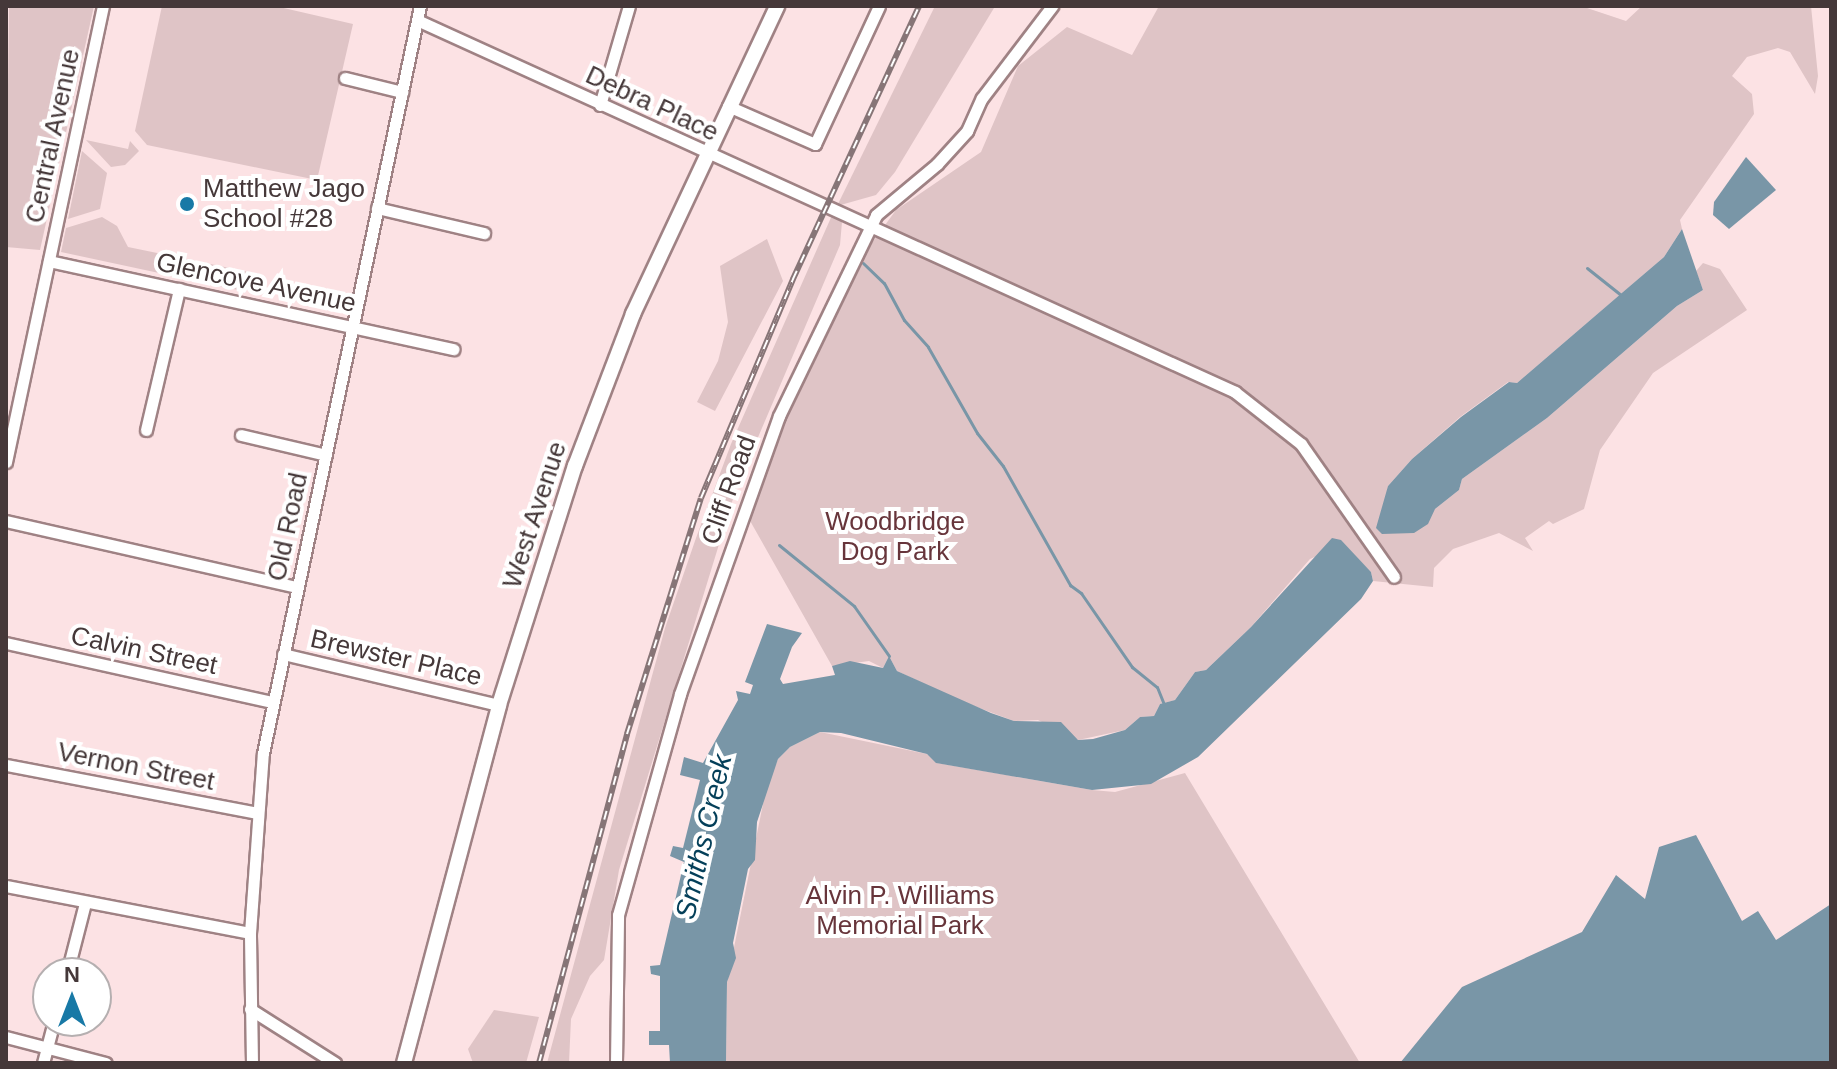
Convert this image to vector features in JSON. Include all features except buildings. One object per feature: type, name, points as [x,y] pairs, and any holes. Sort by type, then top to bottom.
[{"type":"street","name":"Central Avenue","points":[[6,462],[103,6]]},
{"type":"street","name":"Old Road","points":[[252,1063],[250,933],[257,813],[273,702],[355,327],[420,6]]},
{"type":"street","points":[[600,105],[629,6]]},
{"type":"street","points":[[728,106],[815,144],[879,6]]},
{"type":"street","name":"Cliff Road","points":[[616,1063],[618,915],[680,694],[779,416],[870,226],[967,131],[982,98],[1052,6]]},
{"type":"street","name":"West Avenue","points":[[404,1063],[499,705],[575,466],[622,342],[774,7]]},
{"type":"street","name":"Debra Place","points":[[417,20],[1235,392],[1283,425],[1301,444],[1394,577]]},
{"type":"street","points":[[345,78],[402,92]]},
{"type":"street","points":[[377,208],[484,233]]},
{"type":"street","name":"Glencove Avenue","points":[[49,261],[454,349]]},
{"type":"street","points":[[146,430],[179,289]]},
{"type":"street","points":[[241,435],[326,455]]},
{"type":"street","points":[[6,521],[297,587]]},
{"type":"street","name":"Calvin Street","points":[[6,643],[273,702]]},
{"type":"street","name":"Brewster Place","points":[[283,654],[499,705]]},
{"type":"street","name":"Vernon Street","points":[[6,765],[257,813]]},
{"type":"street","points":[[6,886],[250,933]]},
{"type":"street","points":[[71,957],[85,903]]},
{"type":"street","points":[[250,1009],[335,1063]]},
{"type":"street","points":[[6,1037],[106,1063]]},
{"type":"street","points":[[43,1063],[50,1037]]},
{"type":"green space","points":[[9,6],[94,6],[40,250],[6,247]]},
{"type":"green space","points":[[162,6],[275,6],[353,24],[317,180],[147,145],[135,131]]},
{"type":"green space","points":[[935,6],[994,8],[895,172],[876,195],[837,206]]},
{"type":"green space","name":"Woodbridge Dog Park","points":[[1159,6],[1581,6],[1626,21],[1642,6],[1811,6],[1818,76],[1815,94],[1790,52],[1778,48],[1747,57],[1732,76],[1752,94],[1754,114],[1680,220],[1682,229],[1664,257],[1517,383],[1508,382],[1460,417],[1412,459],[1388,486],[1386,506],[1435,509],[1459,490],[1462,479],[1547,418],[1677,306],[1703,290],[1696,271],[1703,263],[1720,269],[1747,310],[1653,373],[1600,450],[1584,509],[1553,524],[1549,521],[1525,538],[1533,551],[1499,533],[1453,549],[1434,568],[1433,587],[1373,581],[1371,572],[1343,545],[1310,559],[1251,627],[1206,670],[1195,672],[1175,700],[1160,704],[1154,716],[1140,717],[1125,730],[1078,740],[1038,720],[1014,721],[958,700],[897,671],[889,656],[883,668],[869,661],[832,666],[749,519],[781,418],[856,265],[896,210],[981,152],[1018,66],[1067,27],[1132,55]]},
{"type":"green space","points":[[86,140],[128,149],[130,141],[139,151],[125,165],[111,167]]},
{"type":"green space","points":[[82,151],[107,173],[100,209],[68,219]]},
{"type":"green space","points":[[833,213],[842,222],[840,245],[736,489],[619,870],[604,960],[590,976],[571,1019],[569,1063],[547,1063],[665,628],[731,444]]},
{"type":"green space","points":[[102,217],[117,226],[128,247],[259,274],[243,291],[61,252],[66,228]]},
{"type":"green space","points":[[767,239],[783,281],[715,411],[697,402],[718,361],[728,322],[720,266]]},
{"type":"green space","name":"Alvin P. Williams Memorial Park","points":[[820,732],[927,754],[937,763],[1092,790],[1115,792],[1185,773],[1360,1063],[726,1063],[727,982],[766,789],[778,759],[790,747]]},
{"type":"green space","points":[[494,1010],[539,1017],[526,1063],[473,1063],[468,1049]]},
{"type":"water","points":[[1746,157],[1776,190],[1729,229],[1713,215],[1714,202]]},
{"type":"water","points":[[1682,229],[1703,290],[1677,306],[1547,418],[1462,479],[1459,490],[1435,509],[1428,524],[1414,533],[1382,534],[1376,528],[1388,486],[1412,459],[1461,417],[1509,382],[1517,383],[1664,257]]},
{"type":"water","name":"Smiths Creek","points":[[1332,538],[1341,540],[1371,572],[1373,581],[1361,599],[1198,757],[1151,784],[1092,790],[936,763],[927,754],[841,733],[820,732],[790,747],[778,759],[757,822],[755,860],[748,869],[733,943],[736,958],[727,982],[726,1063],[670,1063],[669,1045],[649,1045],[649,1031],[660,1031],[660,976],[651,974],[650,966],[660,965],[684,862],[670,856],[673,846],[683,848],[700,780],[680,775],[684,757],[703,763],[738,700],[736,691],[750,694],[753,685],[745,682],[767,624],[802,633],[792,647],[780,679],[783,684],[835,675],[832,666],[850,661],[883,668],[889,656],[897,671],[991,713],[1014,721],[1061,722],[1078,740],[1093,739],[1125,730],[1140,717],[1154,716],[1160,704],[1175,700],[1195,672],[1206,670],[1251,627]]},
{"type":"water","points":[[1696,835],[1742,921],[1758,911],[1776,940],[1831,904],[1831,1063],[1400,1063],[1462,987],[1582,932],[1616,875],[1645,899],[1659,847]]},
{"type":"waterway","points":[[863,263],[884,283],[904,320],[928,347],[977,433],[1003,466],[1070,585],[1081,593],[1132,667],[1157,687],[1164,704]]},
{"type":"waterway","points":[[1587,268],[1621,295]]},
{"type":"waterway","points":[[779,545],[854,606],[889,656]]},
{"type":"railway","points":[[539,1063],[627,734],[701,498],[793,279],[919,6]]},
{"type":"place","name":"Matthew Jago School #28","points":[[187,204]]}]
